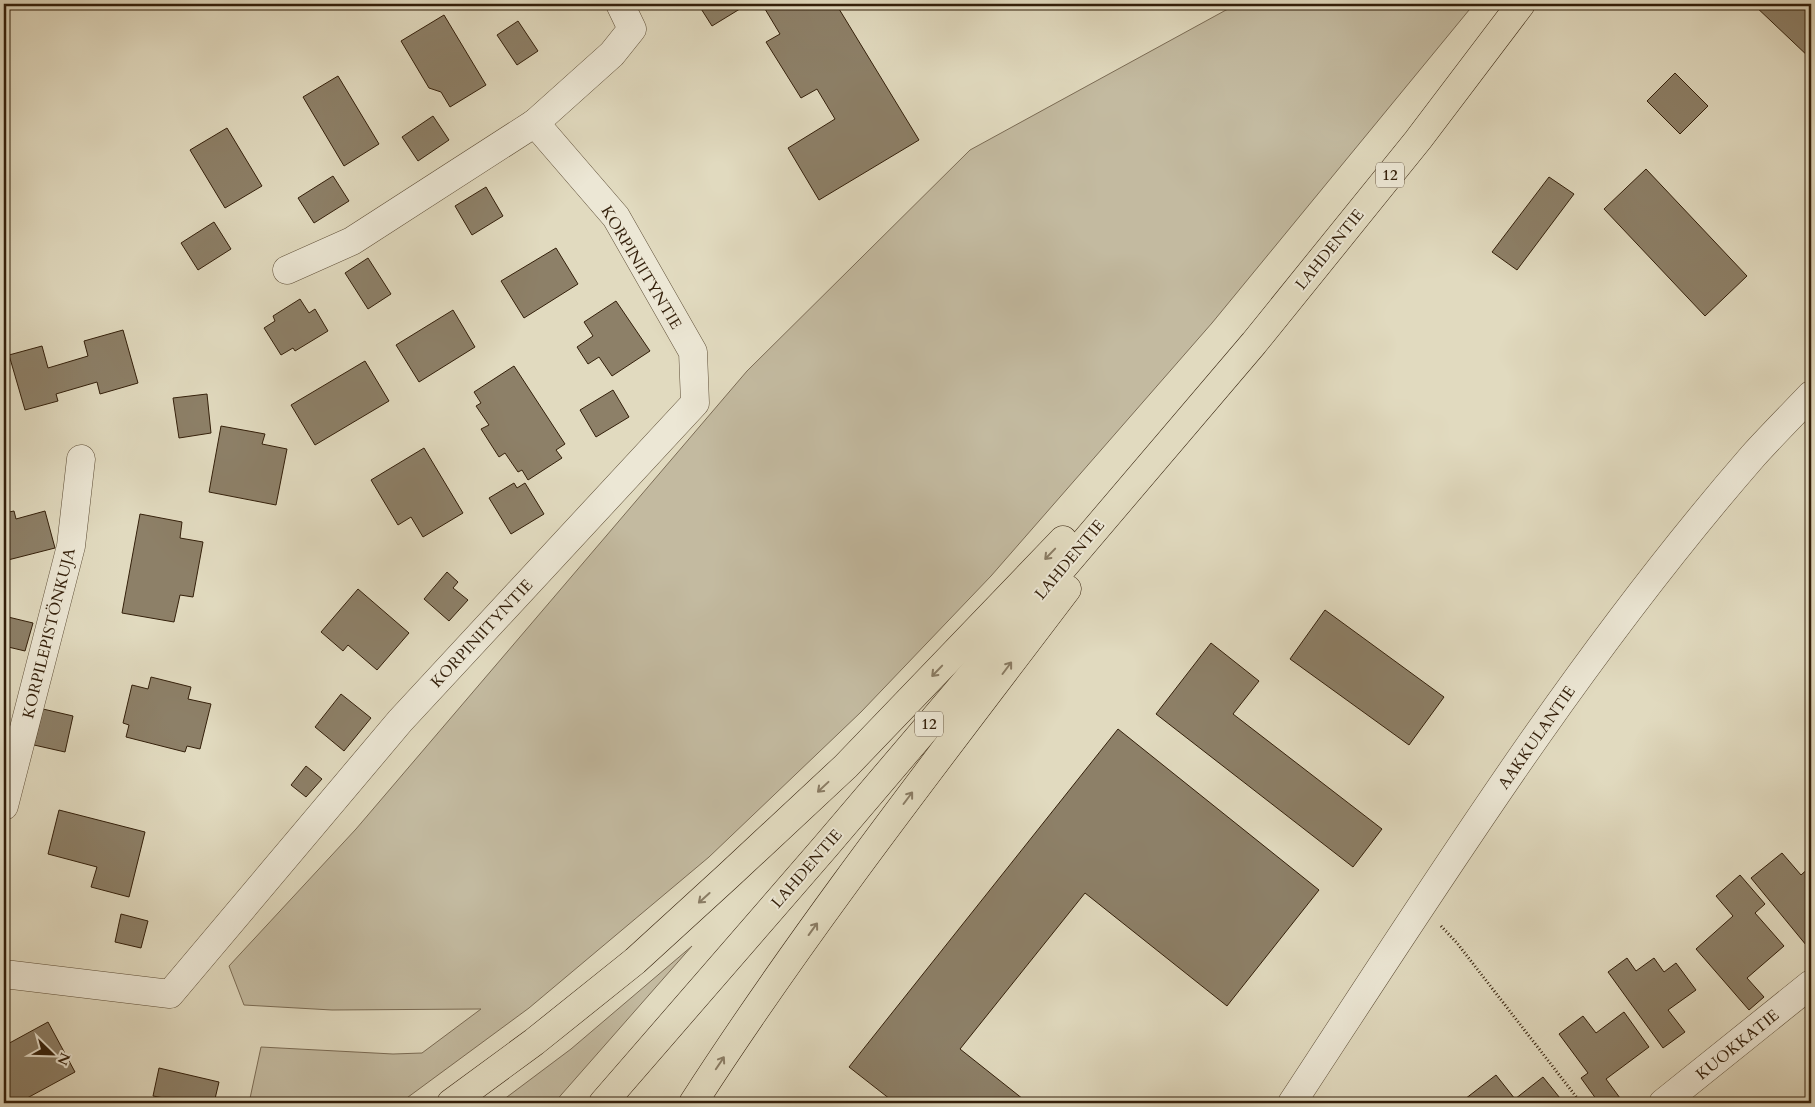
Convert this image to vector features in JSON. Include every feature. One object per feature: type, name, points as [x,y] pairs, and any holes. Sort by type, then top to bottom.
[{"type":"highway","name":"LAHDENTIE","points":[[603,1103],[825,847],[1254,343],[1418,140],[1521,4]]},
{"type":"highway","points":[[451,1103],[534,1042],[634,961],[846,766],[1254,343]]},
{"type":"highway","points":[[693,1103],[791,958],[903,804],[1254,343]]},
{"type":"street","points":[[287,270],[352,241],[535,123],[612,54],[632,29],[620,4]]},
{"type":"street","name":"KORPINIITYNTIE","points":[[4,974],[170,994],[400,721],[695,403],[693,352],[616,217],[535,123]]},
{"type":"street","name":"AAKKULANTIE","points":[[1292,1103],[1487,806],[1600,646],[1716,499],[1755,454],[1811,395]]},
{"type":"street","name":"KORPILEPISTÖNKUJA","points":[[4,806],[71,546],[81,459]]},
{"type":"street","name":"KUOKKATIE","points":[[1663,1103],[1811,984]]},
{"type":"path","points":[[1438,923],[1457,943],[1582,1103]]},
{"type":"shaded area","points":[[1237,4],[1474,4],[1212,323],[991,576],[861,712],[709,857],[529,1008],[400,1103],[249,1103],[261,1047],[393,1054],[422,1053],[481,1009],[332,1010],[244,1005],[229,966],[356,829],[747,371],[970,150]]},
{"type":"shaded area","points":[[692,946],[554,1103],[499,1103],[571,1049]]},
{"type":"building","points":[[698,4],[748,4],[712,26]]},
{"type":"building","points":[[762,4],[836,4],[919,140],[819,200],[788,148],[835,119],[817,89],[801,98],[766,42],[780,34]]},
{"type":"building","points":[[1753,4],[1811,4],[1811,59]]},
{"type":"building","points":[[444,15],[486,85],[450,107],[441,92],[429,88],[401,41]]},
{"type":"building","points":[[518,21],[538,51],[517,65],[497,35]]},
{"type":"building","points":[[1675,73],[1708,106],[1680,134],[1647,101]]},
{"type":"building","points":[[338,76],[379,144],[344,166],[303,97]]},
{"type":"building","points":[[433,116],[449,140],[418,161],[402,137]]},
{"type":"building","points":[[227,128],[262,186],[225,208],[190,150]]},
{"type":"building","points":[[1646,169],[1747,276],[1705,316],[1604,209]]},
{"type":"building","points":[[333,176],[349,201],[314,223],[298,198]]},
{"type":"building","points":[[1549,177],[1574,194],[1517,270],[1492,252]]},
{"type":"building","points":[[486,187],[503,216],[472,235],[455,206]]},
{"type":"building","points":[[214,222],[231,249],[198,270],[181,243]]},
{"type":"building","points":[[556,248],[578,284],[524,318],[501,281]]},
{"type":"building","points":[[368,258],[391,294],[368,309],[345,273]]},
{"type":"building","points":[[300,299],[309,313],[315,309],[328,331],[295,351],[293,348],[281,355],[264,328],[275,321],[273,316]]},
{"type":"building","points":[[616,301],[650,351],[612,376],[599,357],[588,364],[577,347],[593,336],[584,322]]},
{"type":"building","points":[[453,310],[475,347],[419,382],[396,345]]},
{"type":"building","points":[[123,330],[138,383],[100,394],[97,382],[56,394],[58,401],[25,410],[9,355],[42,346],[48,368],[88,356],[84,341]]},
{"type":"building","points":[[365,361],[389,401],[315,445],[291,405]]},
{"type":"building","points":[[514,366],[565,444],[556,450],[562,458],[528,480],[522,470],[518,472],[505,453],[499,457],[481,429],[489,425],[476,406],[481,403],[474,392]]},
{"type":"building","points":[[613,390],[629,417],[596,437],[580,410]]},
{"type":"building","points":[[207,394],[211,433],[179,438],[173,398]]},
{"type":"building","points":[[221,426],[265,434],[262,444],[287,449],[276,505],[209,492]]},
{"type":"building","points":[[424,448],[463,513],[423,537],[411,517],[398,525],[371,480]]},
{"type":"building","points":[[514,483],[517,488],[525,483],[544,514],[511,534],[489,498]]},
{"type":"building","points":[[14,511],[16,519],[45,511],[55,548],[4,561],[4,513]]},
{"type":"building","points":[[140,514],[182,522],[180,538],[203,542],[193,597],[180,595],[174,622],[122,613]]},
{"type":"building","points":[[447,572],[458,582],[453,588],[468,600],[449,621],[424,599]]},
{"type":"building","points":[[358,589],[409,633],[377,670],[348,645],[343,651],[321,632]]},
{"type":"building","points":[[1325,610],[1444,697],[1409,745],[1290,659]]},
{"type":"building","points":[[4,616],[33,623],[25,651],[4,646]]},
{"type":"building","points":[[1211,643],[1259,681],[1233,714],[1382,829],[1353,867],[1156,714]]},
{"type":"building","points":[[151,677],[191,687],[188,699],[211,704],[200,749],[187,746],[185,752],[126,737],[129,725],[123,723],[132,685],[148,689]]},
{"type":"building","points":[[341,694],[371,718],[344,751],[315,727]]},
{"type":"building","points":[[43,709],[73,716],[65,752],[34,745]]},
{"type":"building","points":[[1118,729],[1319,890],[1227,1006],[1085,893],[960,1049],[1028,1103],[895,1103],[849,1067]]},
{"type":"building","points":[[306,766],[322,779],[306,797],[291,785]]},
{"type":"building","points":[[59,810],[145,832],[129,897],[91,887],[97,867],[48,854]]},
{"type":"building","points":[[1782,853],[1801,875],[1811,866],[1811,951],[1751,878]]},
{"type":"building","points":[[1740,875],[1765,904],[1755,913],[1784,946],[1747,978],[1764,997],[1749,1010],[1696,949],[1733,916],[1716,896]]},
{"type":"building","points":[[121,914],[148,921],[141,948],[115,942]]},
{"type":"building","points":[[1627,958],[1636,971],[1654,958],[1664,972],[1676,963],[1696,990],[1668,1010],[1685,1032],[1663,1048],[1608,972]]},
{"type":"building","points":[[1624,1012],[1649,1047],[1606,1079],[1620,1098],[1614,1103],[1599,1103],[1581,1078],[1588,1073],[1559,1034],[1583,1016],[1596,1033]]},
{"type":"building","points":[[48,1022],[75,1072],[18,1103],[4,1103],[4,1046]]},
{"type":"building","points":[[159,1068],[219,1082],[214,1103],[162,1103],[164,1098],[153,1096]]},
{"type":"building","points":[[1496,1075],[1515,1099],[1543,1077],[1564,1103],[1469,1103],[1465,1099]]}]
